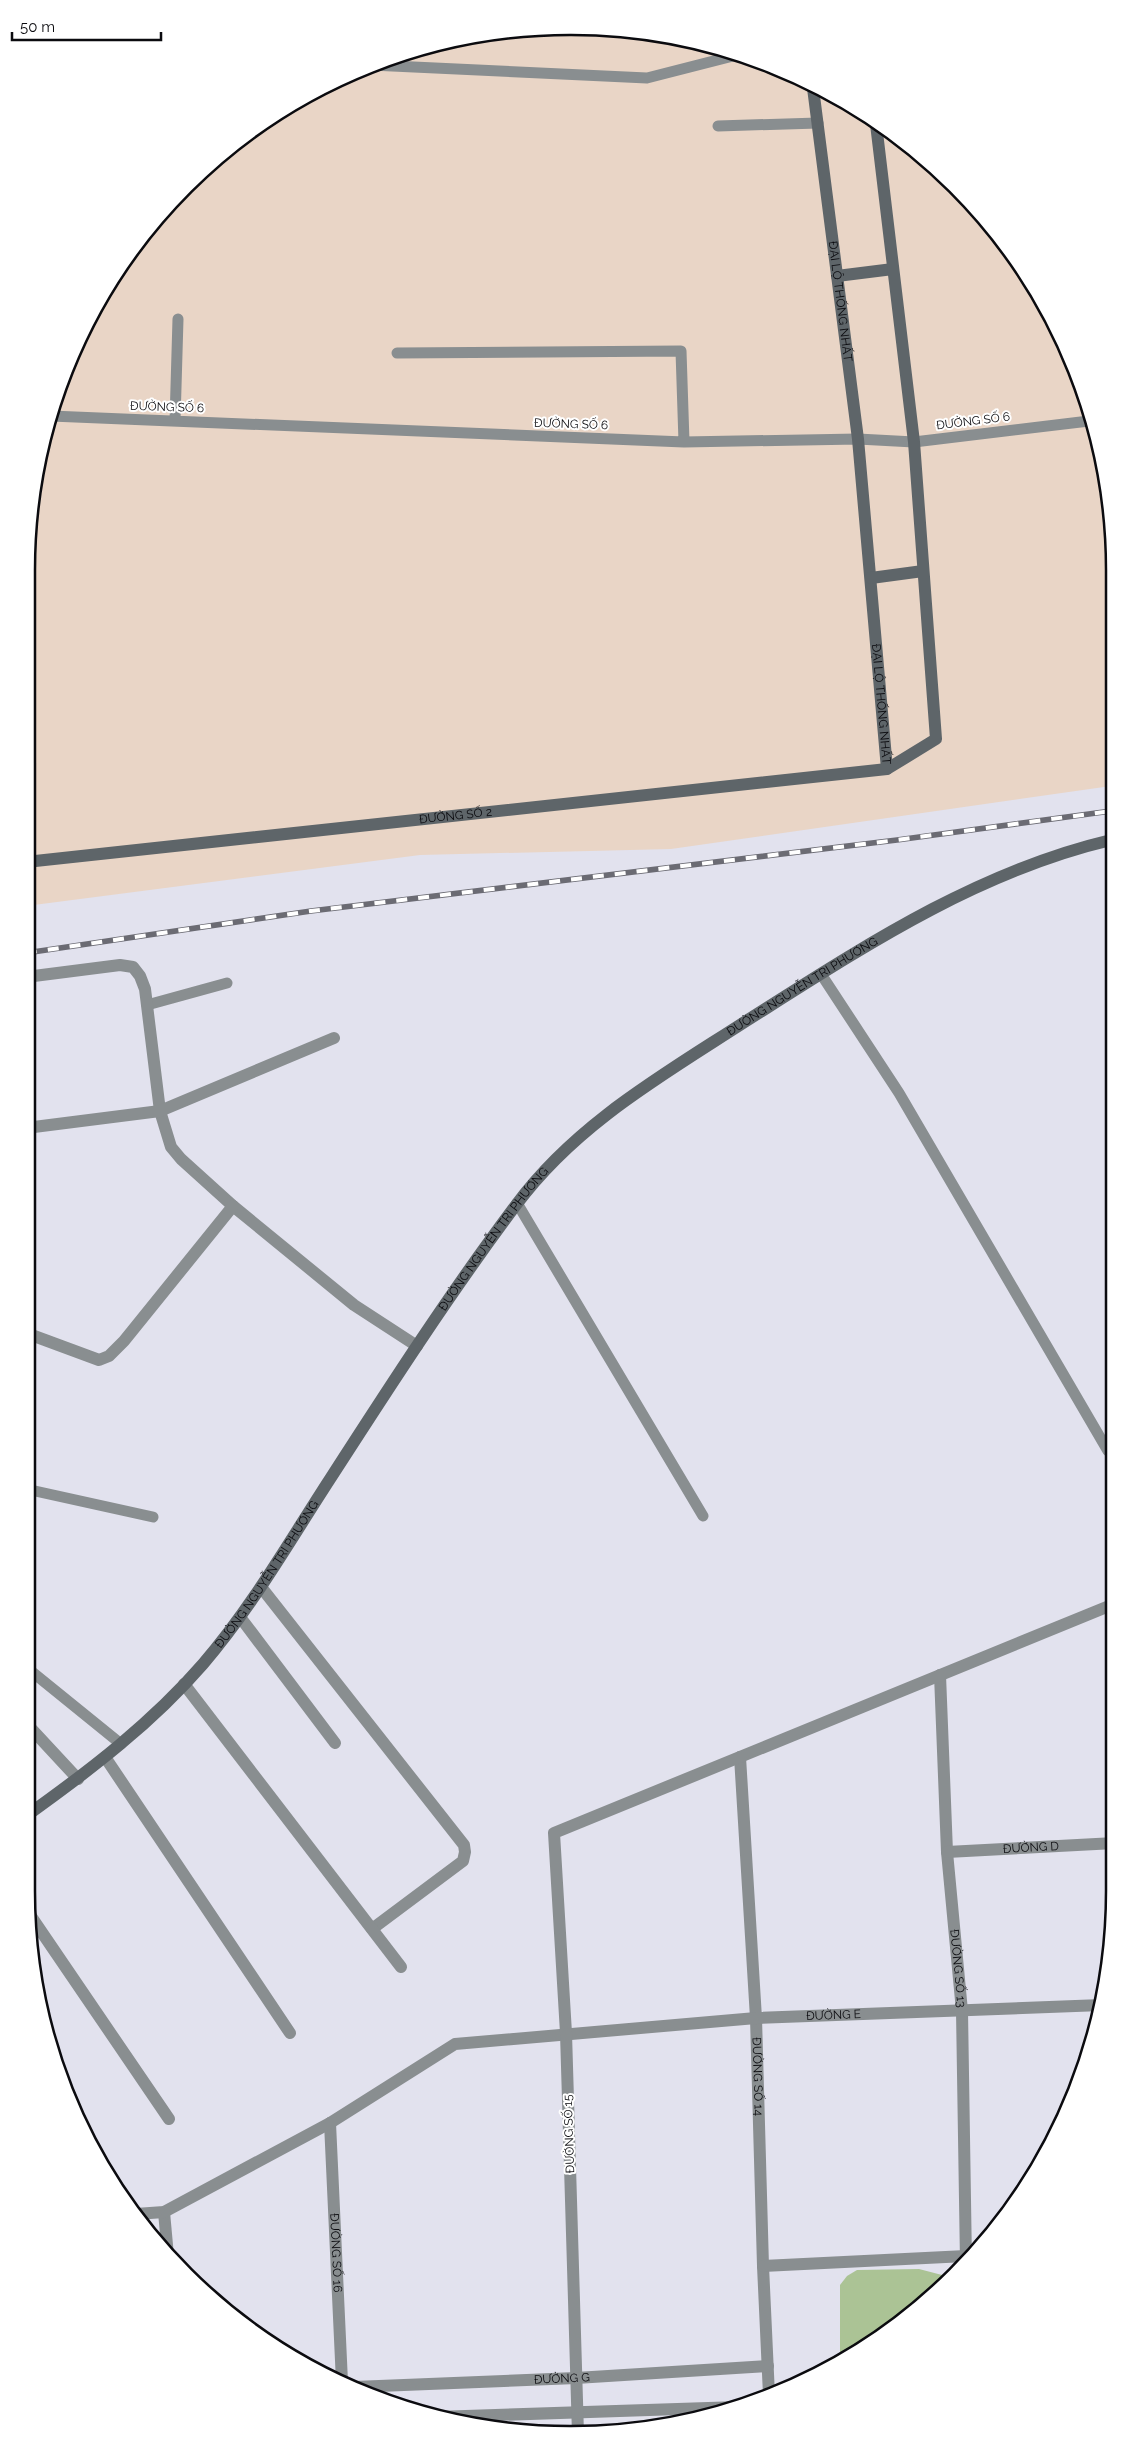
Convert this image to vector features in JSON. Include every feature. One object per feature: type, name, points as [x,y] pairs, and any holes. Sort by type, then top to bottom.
[{"type":"street","name":"ĐẠI LỘ THỐNG NHẤT","points":[[815,94],[858,438],[886,769],[936,739],[914,442],[877,132]]},
{"type":"street","points":[[837,276],[893,270]]},
{"type":"street","points":[[871,578],[923,571]]},
{"type":"street","name":"ĐƯỜNG SỐ 2","points":[[35,861],[886,769]]},
{"type":"street","name":"ĐƯỜNG NGUYỄN TRI PHƯƠNG","points":[[35,1810],[78,1779],[121,1744],[184,1684],[240,1617],[417,1346],[517,1203],[564,1150],[612,1108],[821,974],[897,928],[967,890],[1050,856],[1106,841]]},
{"type":"street","points":[[35,976],[120,965],[133,967],[140,976],[145,989],[160,1111],[172,1147],[181,1159],[233,1206],[354,1305],[417,1346]]},
{"type":"street","points":[[35,1127],[160,1111],[334,1038]]},
{"type":"street","points":[[35,1336],[98,1360],[109,1356],[233,1206]]},
{"type":"street","points":[[261,1587],[464,1845],[466,1852],[462,1861],[372,1929]]},
{"type":"street","points":[[740,1757],[1106,1607]]},
{"type":"street","points":[[240,1617],[335,1743]]},
{"type":"street","name":"ĐƯỜNG SỐ 13","points":[[940,1675],[947,1852],[962,2010],[966,2251]]},
{"type":"street","points":[[184,1684],[401,1967]]},
{"type":"street","points":[[35,1733],[78,1779]]},
{"type":"street","points":[[105,1757],[290,2033]]},
{"type":"street","name":"ĐƯỜNG SỐ 15","points":[[578,2426],[566,2033],[554,1833],[740,1757]]},
{"type":"street","name":"ĐƯỜNG SỐ 14","points":[[740,1757],[756,2018],[763,2266],[769,2388]]},
{"type":"street","name":"ĐƯỜNG D","points":[[947,1852],[1106,1843]]},
{"type":"street","points":[[36,1924],[169,2119]]},
{"type":"street","name":"ĐƯỜNG E","points":[[164,2212],[330,2123],[455,2044],[756,2018],[1094,2005]]},
{"type":"street","name":"ĐƯỜNG SỐ 16","points":[[330,2123],[342,2374]]},
{"type":"street","points":[[144,2213],[164,2212],[167,2242]]},
{"type":"street","points":[[763,2266],[958,2259]]},
{"type":"street","name":"ĐƯỜNG G","points":[[369,2386],[576,2378],[768,2366]]},
{"type":"street","points":[[466,2416],[709,2408]]},
{"type":"lane","points":[[391,66],[647,78],[726,58]]},
{"type":"lane","points":[[718,126],[818,123]]},
{"type":"lane","points":[[175,421],[178,319]]},
{"type":"lane","points":[[397,352],[680,351],[684,442]]},
{"type":"lane","name":"ĐƯỜNG SỐ 6","points":[[58,416],[684,442],[858,438],[914,442],[1085,421]]},
{"type":"lane","points":[[821,974],[899,1093],[1106,1448]]},
{"type":"lane","points":[[147,1005],[227,983]]},
{"type":"lane","points":[[517,1203],[703,1516]]},
{"type":"lane","points":[[35,1491],[153,1517]]},
{"type":"lane","points":[[35,1674],[121,1744]]},
{"type":"shaded area","points":[[535,36],[606,36],[675,45],[709,53],[743,63],[807,90],[868,125],[896,146],[924,168],[973,217],[1016,273],[1051,334],[1065,366],[1078,398],[1088,432],[1096,466],[1105,535],[1106,787],[671,849],[420,855],[35,905],[36,535],[45,466],[53,432],[63,398],[90,334],[125,273],[146,245],[168,217],[217,168],[273,125],[303,107],[334,90],[398,63],[466,45],[501,40]]},
{"type":"green space","points":[[919,2269],[942,2275],[896,2315],[868,2336],[840,2353],[840,2285],[847,2276],[857,2270]]},
{"type":"railway","points":[[35,952],[311,911],[897,840],[1106,812]]}]
